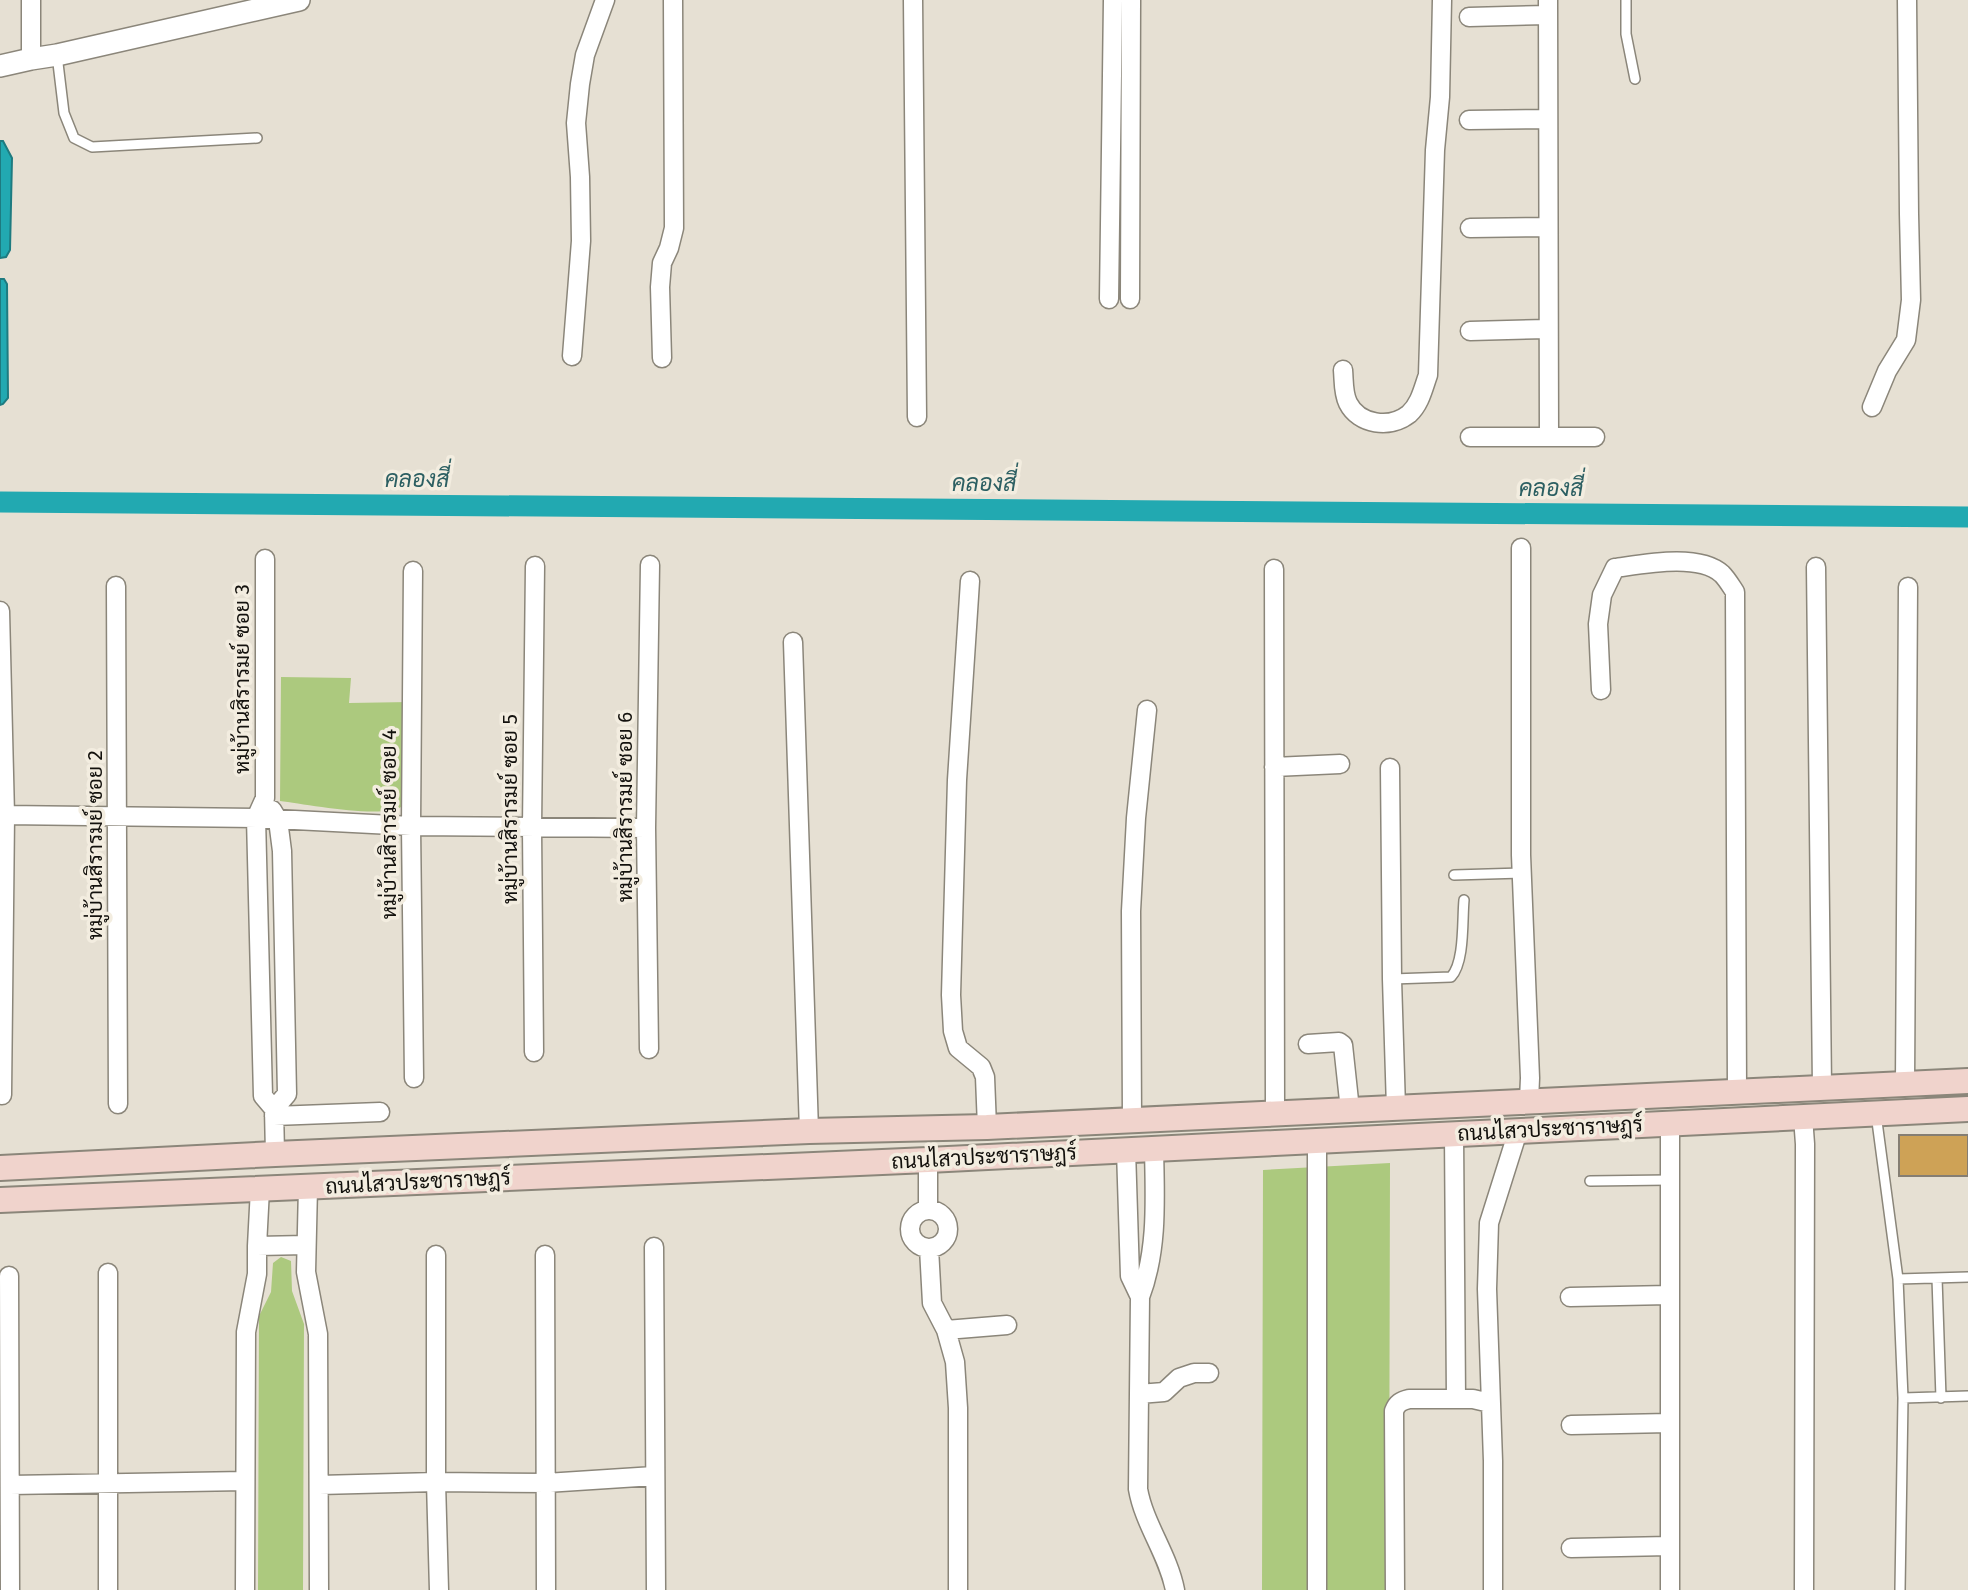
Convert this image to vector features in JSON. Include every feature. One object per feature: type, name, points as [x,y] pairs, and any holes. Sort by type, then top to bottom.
[{"type":"main road","name":"ถนนไสวประชาราษฎร์","points":[[0,1168],[809,1131],[987,1127],[1968,1081]]},
{"type":"main road","name":"ถนนไสวประชาราษฎร์","points":[[0,1200],[928,1160],[1968,1109]]},
{"type":"main road","points":[[521,1143],[524,1178]]},
{"type":"street","points":[[31,59],[32,0]]},
{"type":"street","points":[[0,66],[57,55],[265,4],[299,0]]},
{"type":"street","points":[[572,356],[581,241],[577,110],[585,55],[605,0]]},
{"type":"street","points":[[662,358],[662,263],[674,228],[673,0]]},
{"type":"street","points":[[913,0],[917,416]]},
{"type":"street","points":[[1109,299],[1113,0]]},
{"type":"street","points":[[1130,299],[1131,0]]},
{"type":"street","points":[[1343,370],[1345,395],[1349,406],[1368,420],[1384,424],[1408,414],[1418,402],[1427,375],[1442,0]]},
{"type":"street","points":[[1872,407],[1887,371],[1906,340],[1911,300],[1908,0]]},
{"type":"street","points":[[1469,17],[1548,8],[1549,436]]},
{"type":"street","points":[[1469,120],[1548,119]]},
{"type":"street","points":[[1470,228],[1548,227]]},
{"type":"street","points":[[1470,331],[1548,329]]},
{"type":"street","points":[[1470,437],[1595,437]]},
{"type":"street","points":[[1521,548],[1522,873],[1529,1101]]},
{"type":"street","name":"หมู่บ้านสิรารมย์ ซอย 3","points":[[265,559],[265,798]]},
{"type":"street","points":[[1601,690],[1598,624],[1602,595],[1615,568],[1657,562],[1702,563],[1721,573],[1735,592],[1737,1091]]},
{"type":"street","name":"หมู่บ้านสิรารมย์ ซอย 6","points":[[649,1049],[646,828],[650,565]]},
{"type":"street","name":"หมู่บ้านสิรารมย์ ซอย 5","points":[[534,1052],[532,828],[536,566]]},
{"type":"street","points":[[1816,567],[1822,1087]]},
{"type":"street","points":[[1274,569],[1275,1113]]},
{"type":"street","name":"หมู่บ้านสิรารมย์ ซอย 4","points":[[413,570],[411,826],[415,1078]]},
{"type":"street","points":[[970,581],[957,780],[952,1019],[958,1048],[981,1068],[985,1077],[987,1127]]},
{"type":"street","name":"หมู่บ้านสิรารมย์ ซอย 2","points":[[116,586],[118,1104]]},
{"type":"street","points":[[1905,1083],[1908,587]]},
{"type":"street","points":[[0,611],[5,815],[2,1095]]},
{"type":"street","points":[[793,642],[809,1131]]},
{"type":"street","points":[[1132,1120],[1131,911],[1136,818],[1147,709]]},
{"type":"street","points":[[1275,767],[1340,764]]},
{"type":"street","points":[[1390,768],[1396,1108]]},
{"type":"street","points":[[265,798],[256,818],[263,1096],[274,1113],[275,1154]]},
{"type":"street","points":[[265,798],[278,820],[282,851],[284,920],[287,1094],[274,1113]]},
{"type":"street","points":[[5,815],[256,818],[411,826],[646,828]]},
{"type":"street","points":[[259,920],[284,920]]},
{"type":"street","points":[[261,1007],[285,1006]]},
{"type":"street","points":[[1308,1044],[1339,1042],[1343,1045],[1350,1110]]},
{"type":"street","points":[[274,1113],[380,1112]]},
{"type":"street","points":[[1803,1117],[1804,1590]]},
{"type":"street","points":[[1670,1124],[1670,1590]]},
{"type":"street","points":[[1493,1590],[1493,1461],[1487,1289],[1490,1214],[1518,1131]]},
{"type":"street","points":[[1454,1134],[1456,1399]]},
{"type":"street","points":[[1317,1141],[1317,1590]]},
{"type":"street","points":[[1154,1149],[1154,1237],[1147,1278],[1140,1297],[1138,1489],[1142,1509],[1171,1572],[1175,1590]]},
{"type":"street","points":[[1126,1150],[1130,1276],[1140,1297]]},
{"type":"street","points":[[928,1160],[928,1209]]},
{"type":"street","points":[[309,1187],[306,1272],[318,1334],[319,1590]]},
{"type":"street","points":[[245,1590],[246,1332],[257,1275],[260,1189]]},
{"type":"street","points":[[928,1209],[942,1214],[948,1228],[943,1242],[937,1247],[929,1248],[916,1243],[911,1237],[910,1229],[915,1215],[928,1209]]},
{"type":"street","points":[[257,1246],[306,1245]]},
{"type":"street","points":[[654,1247],[656,1590]]},
{"type":"street","points":[[929,1248],[932,1303],[946,1330],[955,1362],[958,1408],[958,1590]]},
{"type":"street","points":[[436,1255],[439,1590]]},
{"type":"street","points":[[545,1255],[546,1590]]},
{"type":"street","points":[[108,1273],[108,1590]]},
{"type":"street","points":[[9,1276],[10,1590]]},
{"type":"street","points":[[1454,1287],[1487,1289]]},
{"type":"street","points":[[1570,1297],[1668,1295]]},
{"type":"street","points":[[946,1330],[1007,1325]]},
{"type":"street","points":[[1139,1394],[1164,1392],[1179,1378],[1194,1373],[1209,1373]]},
{"type":"street","points":[[1395,1590],[1396,1405],[1409,1399],[1473,1399],[1490,1403]]},
{"type":"street","points":[[1571,1425],[1669,1423]]},
{"type":"street","points":[[319,1485],[546,1483],[654,1476]]},
{"type":"street","points":[[10,1486],[245,1481]]},
{"type":"street","points":[[1571,1548],[1669,1546]]},
{"type":"lane","points":[[1626,0],[1626,34],[1635,79]]},
{"type":"lane","points":[[57,55],[65,113],[74,138],[92,147],[257,138]]},
{"type":"lane","points":[[1454,875],[1522,873]]},
{"type":"lane","points":[[1392,979],[1451,976],[1456,971],[1464,900]]},
{"type":"lane","points":[[1876,1114],[1898,1279],[1903,1398],[1900,1590]]},
{"type":"lane","points":[[1590,1181],[1670,1180]]},
{"type":"lane","points":[[1898,1279],[1968,1277]]},
{"type":"lane","points":[[1937,1278],[1941,1398]]},
{"type":"lane","points":[[1903,1398],[1968,1396]]},
{"type":"green space","points":[[281,677],[351,678],[349,703],[410,702],[412,795],[401,807],[377,812],[280,801]]},
{"type":"green space","points":[[1390,1163],[1389,1590],[1262,1590],[1263,1170]]},
{"type":"green space","points":[[281,1257],[291,1261],[292,1291],[304,1324],[303,1590],[258,1590],[259,1316],[271,1292],[273,1263]]},
{"type":"water","points":[[0,141],[3,141],[12,158],[10,250],[6,257],[0,258]]},
{"type":"water","points":[[0,279],[4,279],[7,284],[8,398],[0,405]]},
{"type":"building","points":[[1899,1135],[1968,1135],[1968,1176],[1899,1176]]},
{"type":"waterway","name":"คลองสี่","points":[[0,502],[1968,517]]}]
